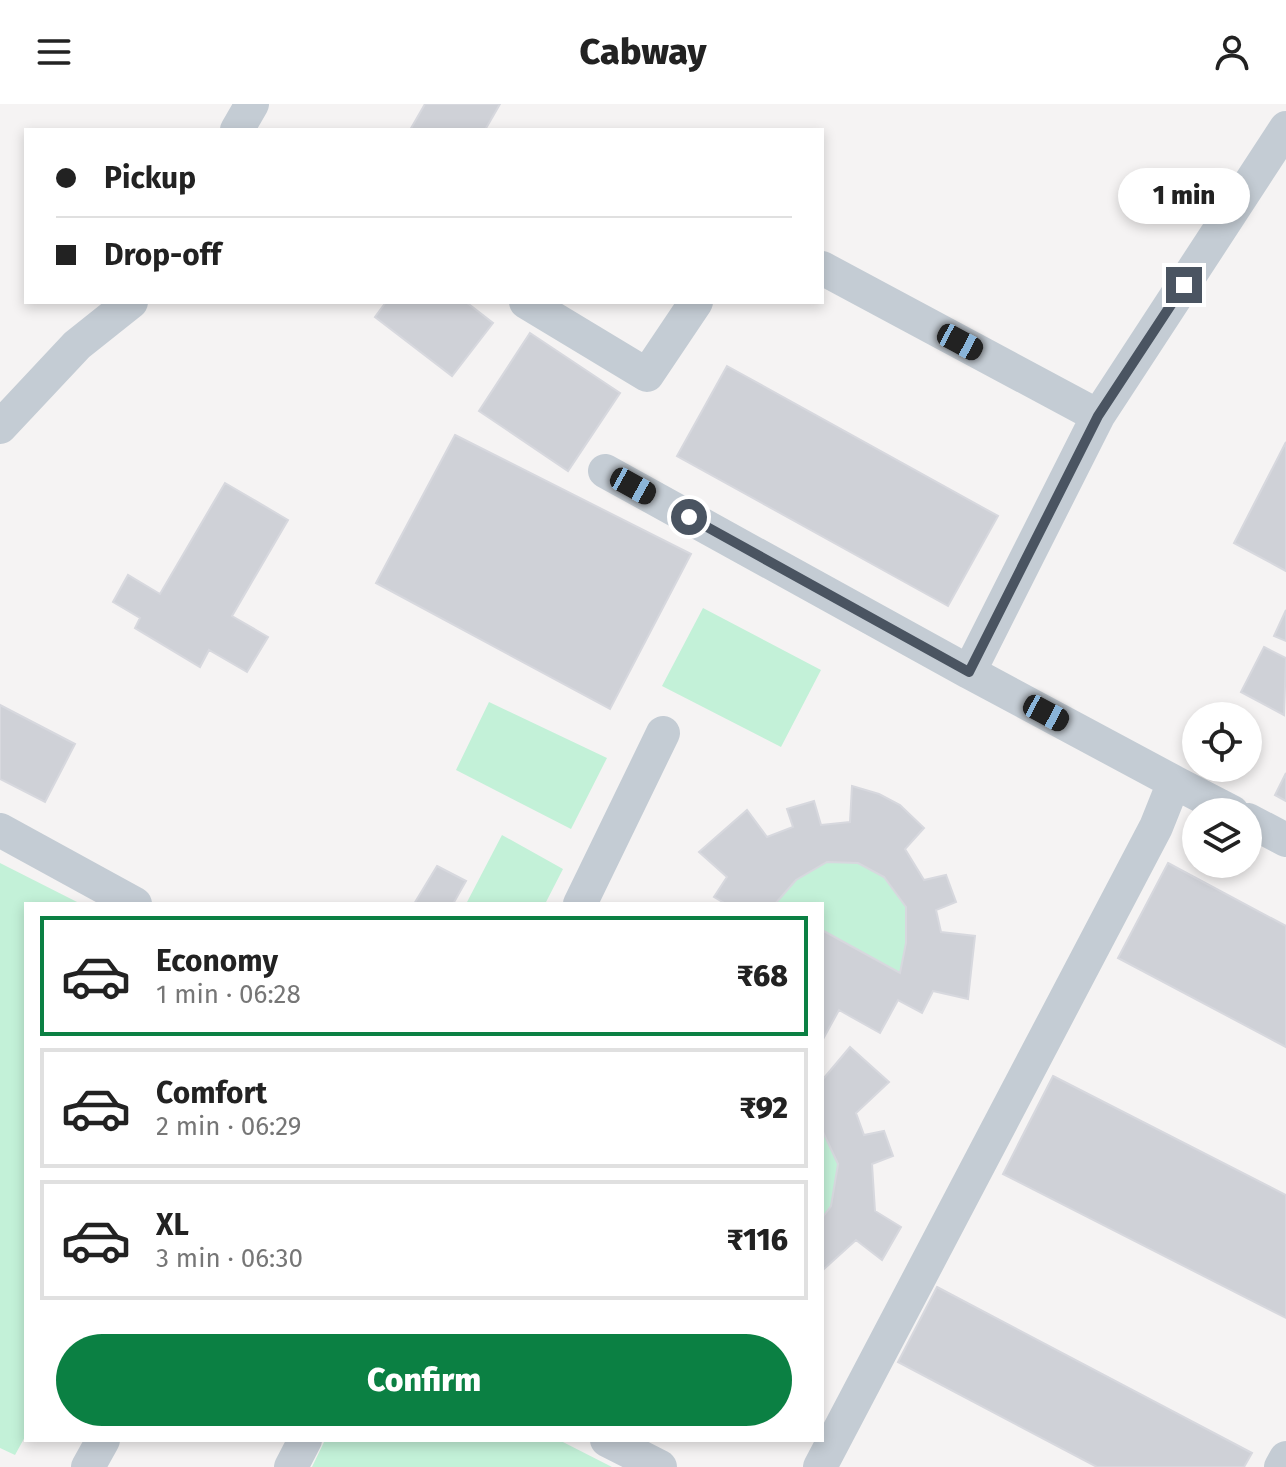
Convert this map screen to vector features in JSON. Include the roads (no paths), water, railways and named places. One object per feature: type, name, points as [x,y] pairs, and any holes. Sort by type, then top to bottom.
[{"type":"lane","points":[[238,128],[252,104]]},
{"type":"lane","points":[[969,672],[1098,416],[1286,128]]},
{"type":"lane","points":[[824,269],[1098,416]]},
{"type":"lane","points":[[0,427],[77,345],[128,304]]},
{"type":"lane","points":[[529,304],[647,375],[695,304]]},
{"type":"lane","points":[[605,471],[1205,798]]},
{"type":"lane","points":[[581,902],[663,733]]},
{"type":"lane","points":[[820,1467],[1149,841],[1174,782]]},
{"type":"lane","points":[[1262,827],[1286,840]]},
{"type":"lane","points":[[0,830],[131,902]]},
{"type":"lane","points":[[88,1467],[102,1442]]},
{"type":"lane","points":[[291,1467],[304,1442]]},
{"type":"lane","points":[[612,1442],[651,1456]]},
{"type":"lane","points":[[1281,1467],[1286,1458]]}]
